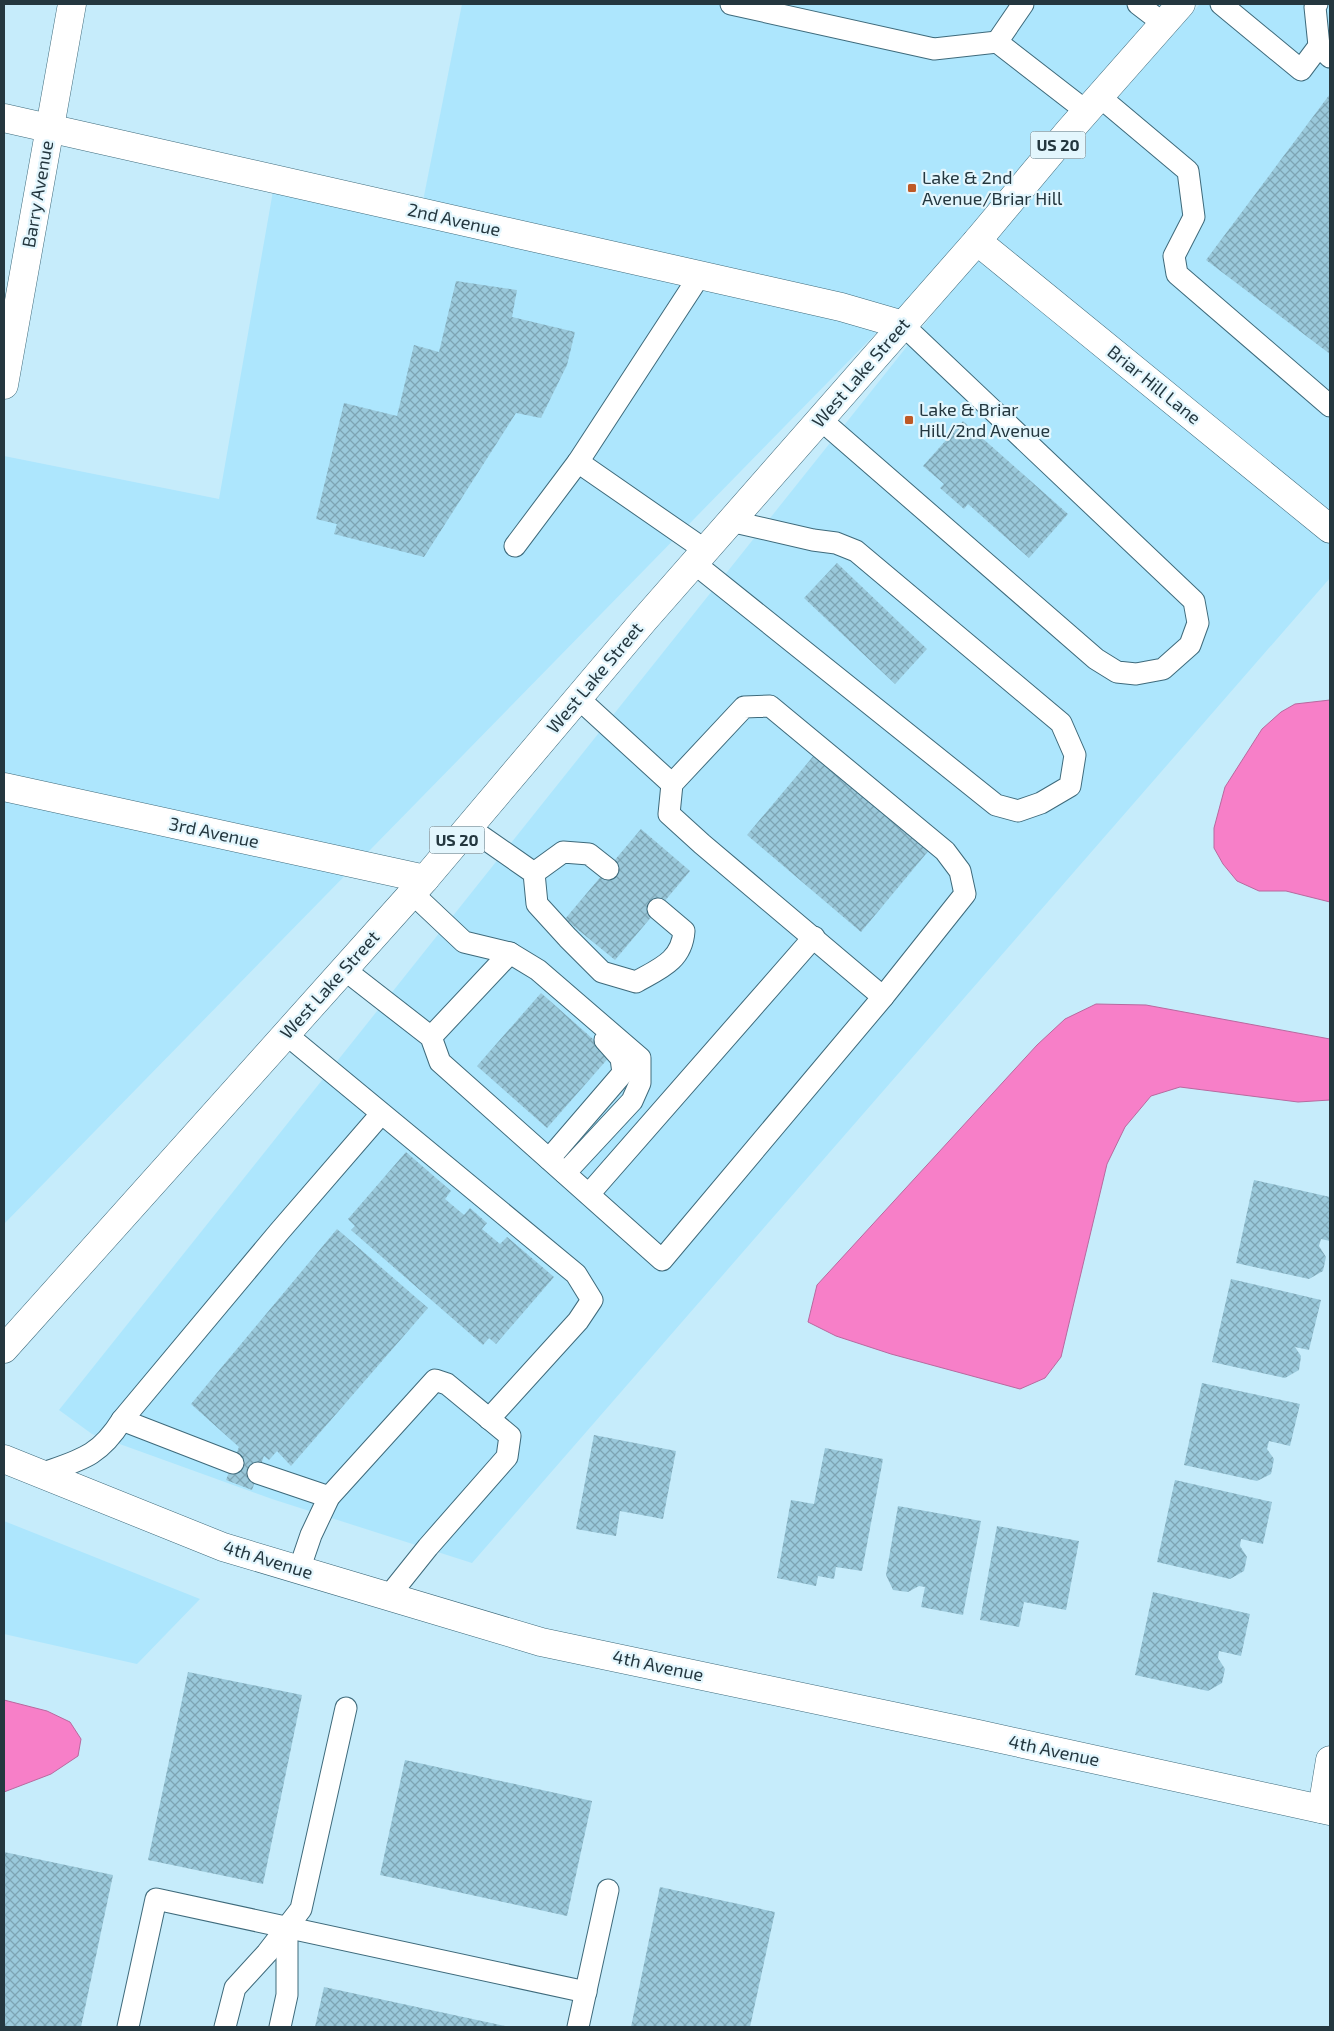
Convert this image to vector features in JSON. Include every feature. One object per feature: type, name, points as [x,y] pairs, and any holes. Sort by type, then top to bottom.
[{"type":"street","name":"Barry Avenue","points":[[4,385],[72,4]]},
{"type":"street","name":"West Lake Street","points":[[4,1349],[345,970],[730,521],[977,242],[1093,104],[1172,14]]},
{"type":"street","name":"2nd Avenue","points":[[4,118],[841,307],[903,325]]},
{"type":"street","name":"Briar Hill Lane","points":[[977,242],[1330,530]]},
{"type":"street","name":"3rd Avenue","points":[[4,788],[418,886]]},
{"type":"street","name":"4th Avenue","points":[[4,1459],[223,1547],[541,1642],[1326,1810]]},
{"type":"street","points":[[1326,1810],[1330,1760]]},
{"type":"lane","points":[[731,4],[934,49],[997,42],[1093,104],[1188,171],[1194,217],[1174,256],[1177,274],[1330,406]]},
{"type":"lane","points":[[997,42],[1023,4]]},
{"type":"lane","points":[[1138,4],[1172,14]]},
{"type":"lane","points":[[1221,4],[1300,70],[1325,52],[1315,7],[1317,4]]},
{"type":"lane","points":[[514,546],[578,462],[700,275]]},
{"type":"lane","points":[[820,419],[1096,659],[1117,672],[1136,674],[1163,669],[1190,645],[1198,623],[1194,601],[903,325]]},
{"type":"lane","points":[[578,462],[699,557],[996,805],[1018,811],[1041,803],[1070,786],[1074,755],[1062,723],[856,551],[836,542],[806,538],[730,521]]},
{"type":"lane","points":[[578,698],[672,784]]},
{"type":"lane","points":[[345,970],[431,1038],[440,1062],[662,1260],[883,997],[965,894],[960,871],[945,851],[770,706],[744,708],[672,784],[669,814],[883,997]]},
{"type":"lane","points":[[468,827],[534,873],[537,904],[602,972],[636,982],[667,966],[683,944],[684,931],[658,909]]},
{"type":"lane","points":[[534,873],[563,852],[590,854],[608,869]]},
{"type":"lane","points":[[418,886],[464,942],[510,953],[538,970],[640,1058],[640,1083],[632,1101],[566,1173]]},
{"type":"lane","points":[[589,1194],[814,937]]},
{"type":"lane","points":[[431,1038],[510,953]]},
{"type":"lane","points":[[549,1159],[623,1073],[622,1058],[613,1047],[569,1009],[560,989]]},
{"type":"lane","points":[[286,1035],[576,1274],[592,1300],[578,1321],[489,1419]]},
{"type":"lane","points":[[41,1474],[80,1460],[102,1446],[279,1232],[381,1114]]},
{"type":"lane","points":[[299,1570],[329,1497],[434,1380],[447,1384],[510,1436],[507,1457],[428,1547],[388,1597]]},
{"type":"lane","points":[[122,1420],[233,1463]]},
{"type":"lane","points":[[258,1473],[329,1497]]},
{"type":"lane","points":[[225,2027],[235,1988],[267,1953],[301,1910],[346,1708]]},
{"type":"lane","points":[[578,2027],[608,1890]]},
{"type":"lane","points":[[128,2027],[156,1899],[586,1992]]},
{"type":"lane","points":[[280,2027],[287,1995],[287,1927]]},
{"type":"shaded area","points":[[462,4],[1172,4],[900,311],[423,201]]},
{"type":"shaded area","points":[[1200,4],[1330,4],[1330,578],[472,1563],[272,1499],[92,1434],[59,1410],[991,241]]},
{"type":"shaded area","points":[[273,191],[880,329],[4,1224],[4,456],[219,499]]},
{"type":"shaded area","points":[[1330,700],[1330,902],[1286,891],[1259,891],[1237,881],[1223,864],[1214,848],[1214,828],[1225,787],[1262,729],[1281,712],[1295,704]]},
{"type":"shaded area","points":[[1096,1004],[1146,1005],[1330,1039],[1330,1100],[1298,1102],[1180,1087],[1151,1096],[1125,1127],[1107,1164],[1061,1357],[1045,1378],[1020,1389],[891,1354],[836,1336],[808,1322],[817,1285],[1037,1045],[1065,1019]]},
{"type":"shaded area","points":[[4,1521],[200,1599],[137,1664],[4,1634]]},
{"type":"shaded area","points":[[4,1700],[47,1711],[70,1722],[81,1739],[78,1756],[51,1774],[4,1792]]},
{"type":"building","points":[[1330,94],[1330,354],[1206,260]]},
{"type":"building","points":[[456,281],[517,290],[512,317],[575,332],[567,365],[541,418],[516,413],[424,557],[334,534],[337,524],[316,519],[344,403],[397,416],[414,345],[439,352]]},
{"type":"building","points":[[963,421],[1068,514],[1029,558],[968,504],[964,509],[940,488],[944,484],[923,466]]},
{"type":"building","points":[[837,563],[927,649],[895,684],[804,598]]},
{"type":"building","points":[[816,753],[930,849],[861,932],[747,835]]},
{"type":"building","points":[[641,829],[690,871],[615,960],[565,919]]},
{"type":"building","points":[[541,993],[611,1055],[547,1128],[477,1066]]},
{"type":"building","points":[[406,1152],[451,1191],[445,1199],[464,1215],[470,1208],[487,1223],[482,1229],[500,1244],[507,1237],[554,1277],[496,1344],[489,1338],[483,1345],[351,1230],[355,1226],[348,1219]]},
{"type":"building","points":[[1254,1180],[1330,1197],[1330,1241],[1321,1239],[1319,1246],[1326,1257],[1323,1271],[1309,1279],[1236,1263]]},
{"type":"building","points":[[337,1229],[428,1308],[291,1466],[277,1451],[269,1460],[264,1456],[252,1490],[226,1480],[239,1447],[191,1404]]},
{"type":"building","points":[[1231,1279],[1321,1300],[1309,1350],[1295,1347],[1301,1356],[1299,1370],[1285,1378],[1212,1362]]},
{"type":"building","points":[[1202,1383],[1300,1404],[1290,1446],[1269,1441],[1267,1449],[1274,1459],[1271,1474],[1257,1481],[1184,1465]]},
{"type":"building","points":[[594,1435],[676,1451],[663,1519],[620,1511],[616,1536],[576,1529]]},
{"type":"building","points":[[825,1448],[883,1459],[862,1571],[836,1567],[834,1579],[818,1576],[816,1586],[777,1578],[791,1500],[814,1504]]},
{"type":"building","points":[[1175,1480],[1272,1502],[1263,1544],[1241,1539],[1240,1546],[1247,1557],[1244,1571],[1230,1579],[1157,1562]]},
{"type":"building","points":[[898,1506],[981,1521],[963,1615],[921,1607],[925,1587],[919,1586],[908,1592],[893,1590],[886,1575]]},
{"type":"building","points":[[997,1526],[1079,1541],[1066,1610],[1024,1602],[1019,1627],[980,1620]]},
{"type":"building","points":[[1153,1592],[1250,1614],[1241,1656],[1219,1651],[1218,1658],[1225,1669],[1222,1683],[1208,1691],[1135,1675]]},
{"type":"building","points":[[188,1672],[302,1695],[263,1884],[148,1860]]},
{"type":"building","points":[[405,1760],[592,1801],[567,1916],[380,1875]]},
{"type":"building","points":[[4,1852],[113,1875],[81,2027],[4,2027]]},
{"type":"building","points":[[660,1887],[775,1912],[750,2027],[631,2027]]},
{"type":"building","points":[[324,1987],[505,2026],[505,2027],[315,2027]]},
{"type":"place","name":"Lake & 2nd Avenue/Briar Hill","points":[[912,188]]},
{"type":"place","name":"Lake & Briar Hill/2nd Avenue","points":[[909,420]]}]
